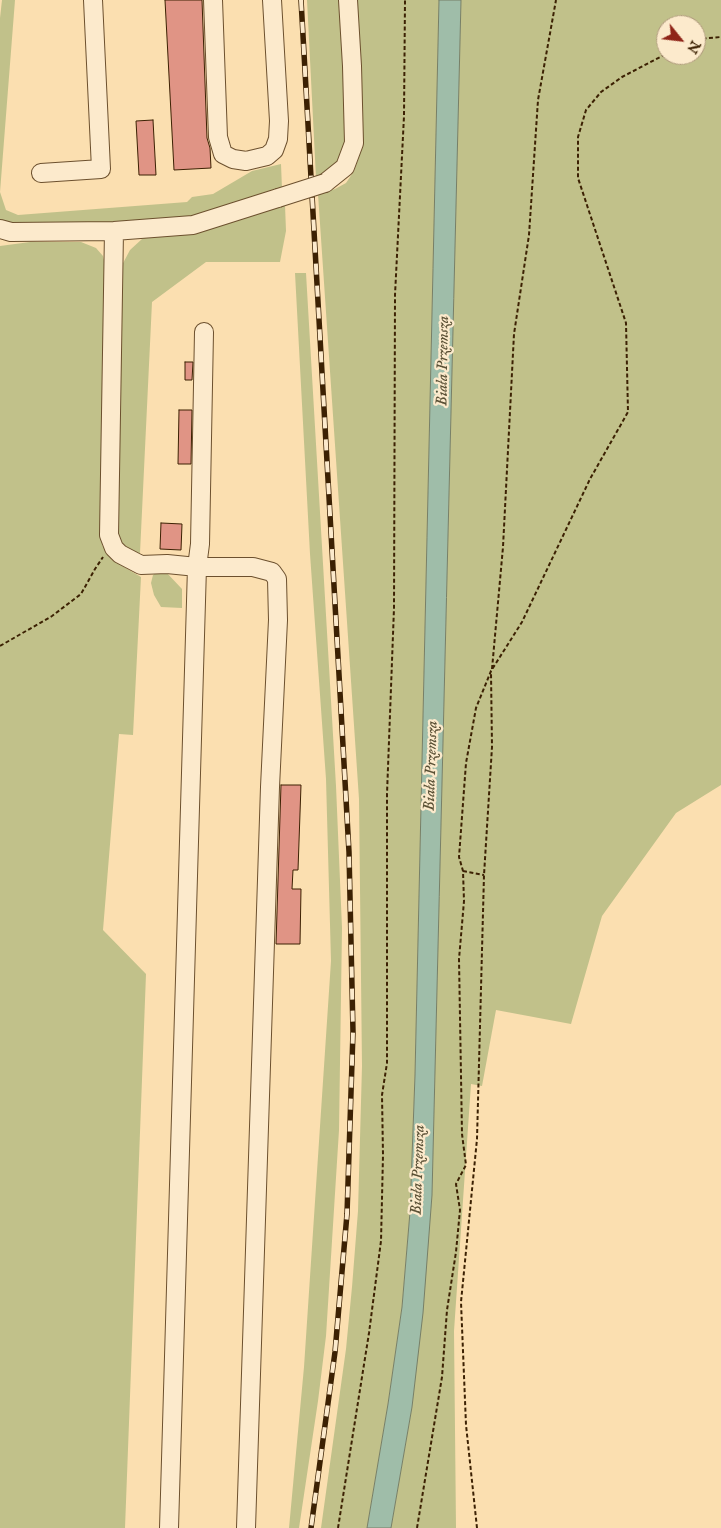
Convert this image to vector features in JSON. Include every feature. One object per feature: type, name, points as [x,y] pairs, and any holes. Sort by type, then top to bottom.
[{"type":"street","points":[[42,173],[101,169],[93,0]]},
{"type":"street","points":[[213,0],[218,137],[223,154],[233,159],[246,161],[267,156],[274,150],[278,139],[279,121],[272,0]]},
{"type":"street","points":[[4,233],[114,231],[193,224],[325,184],[345,167],[354,143],[348,0]]},
{"type":"street","points":[[114,231],[109,535],[114,548],[120,554],[141,565],[253,567],[272,572],[277,579],[278,620],[270,788],[246,1528]]},
{"type":"street","points":[[169,1528],[197,567],[200,544],[204,332]]},
{"type":"path","points":[[338,1528],[370,1334],[382,1241],[384,1155],[382,1095],[387,1063],[387,794],[394,608],[395,295],[404,116],[404,0]]},
{"type":"path","points":[[477,1528],[466,1425],[461,1302],[477,1139],[484,875],[492,747],[491,671],[503,547],[514,334],[529,235],[538,100],[556,0]]},
{"type":"path","points":[[706,38],[721,36]]},
{"type":"path","points":[[417,1528],[442,1377],[447,1310],[460,1210],[456,1184],[466,1165],[462,1134],[459,958],[464,901],[459,857],[466,764],[476,708],[491,671],[522,622],[590,479],[628,412],[626,324],[578,178],[578,137],[586,110],[601,92],[622,77],[656,59]]},
{"type":"path","points":[[0,646],[52,616],[81,594],[104,556],[120,554]]},
{"type":"path","points":[[462,871],[484,875]]},
{"type":"green space","points":[[2,0],[15,0],[0,192],[0,18]]},
{"type":"green space","points":[[307,0],[339,0],[348,127],[348,139],[337,167],[316,178]]},
{"type":"green space","points":[[355,0],[439,0],[415,1075],[410,1212],[402,1307],[367,1528],[321,1528],[346,1349],[352,1287],[358,1211],[362,1066],[359,799],[318,194],[335,189],[346,183],[354,171],[359,157],[361,140]]},
{"type":"green space","points":[[461,0],[721,0],[721,785],[676,813],[602,916],[571,1024],[496,1010],[482,1086],[471,1084],[454,1331],[456,1528],[391,1528],[412,1407],[432,1195]]},
{"type":"green space","points":[[281,164],[282,189],[187,218],[24,227],[0,223],[0,192],[6,210],[18,215],[187,202],[192,197],[213,194],[252,171]]},
{"type":"green space","points":[[285,205],[286,231],[280,262],[206,262],[152,302],[140,553],[128,552],[118,547],[113,518],[121,267],[130,250],[142,239],[155,233]]},
{"type":"green space","points":[[30,242],[81,242],[96,248],[103,256],[106,268],[102,545],[112,560],[141,577],[133,735],[119,734],[103,930],[146,974],[125,1528],[0,1528],[0,246]]},
{"type":"green space","points":[[295,273],[306,273],[336,786],[342,928],[339,1130],[326,1336],[299,1528],[289,1528],[304,1367],[331,961],[326,779],[310,554]]},
{"type":"green space","points":[[160,570],[166,572],[182,589],[182,608],[161,607],[154,595],[151,583],[153,575]]},
{"type":"water","name":"Biała Przemsza","points":[[439,0],[461,0],[432,1195],[423,1313],[412,1407],[391,1528],[367,1528],[402,1307],[410,1212],[415,1075]]},
{"type":"building","points":[[165,0],[202,0],[207,138],[210,148],[211,168],[174,170]]},
{"type":"building","points":[[153,120],[156,175],[139,175],[136,121]]},
{"type":"building","points":[[185,362],[193,362],[192,380],[185,380]]},
{"type":"building","points":[[179,410],[192,410],[191,464],[178,464]]},
{"type":"building","points":[[161,523],[182,524],[181,550],[160,549]]},
{"type":"building","points":[[281,785],[301,785],[298,870],[293,870],[292,889],[301,889],[300,944],[276,944]]},
{"type":"railway","points":[[301,0],[349,852],[353,1032],[347,1214],[335,1352],[311,1528]]}]
